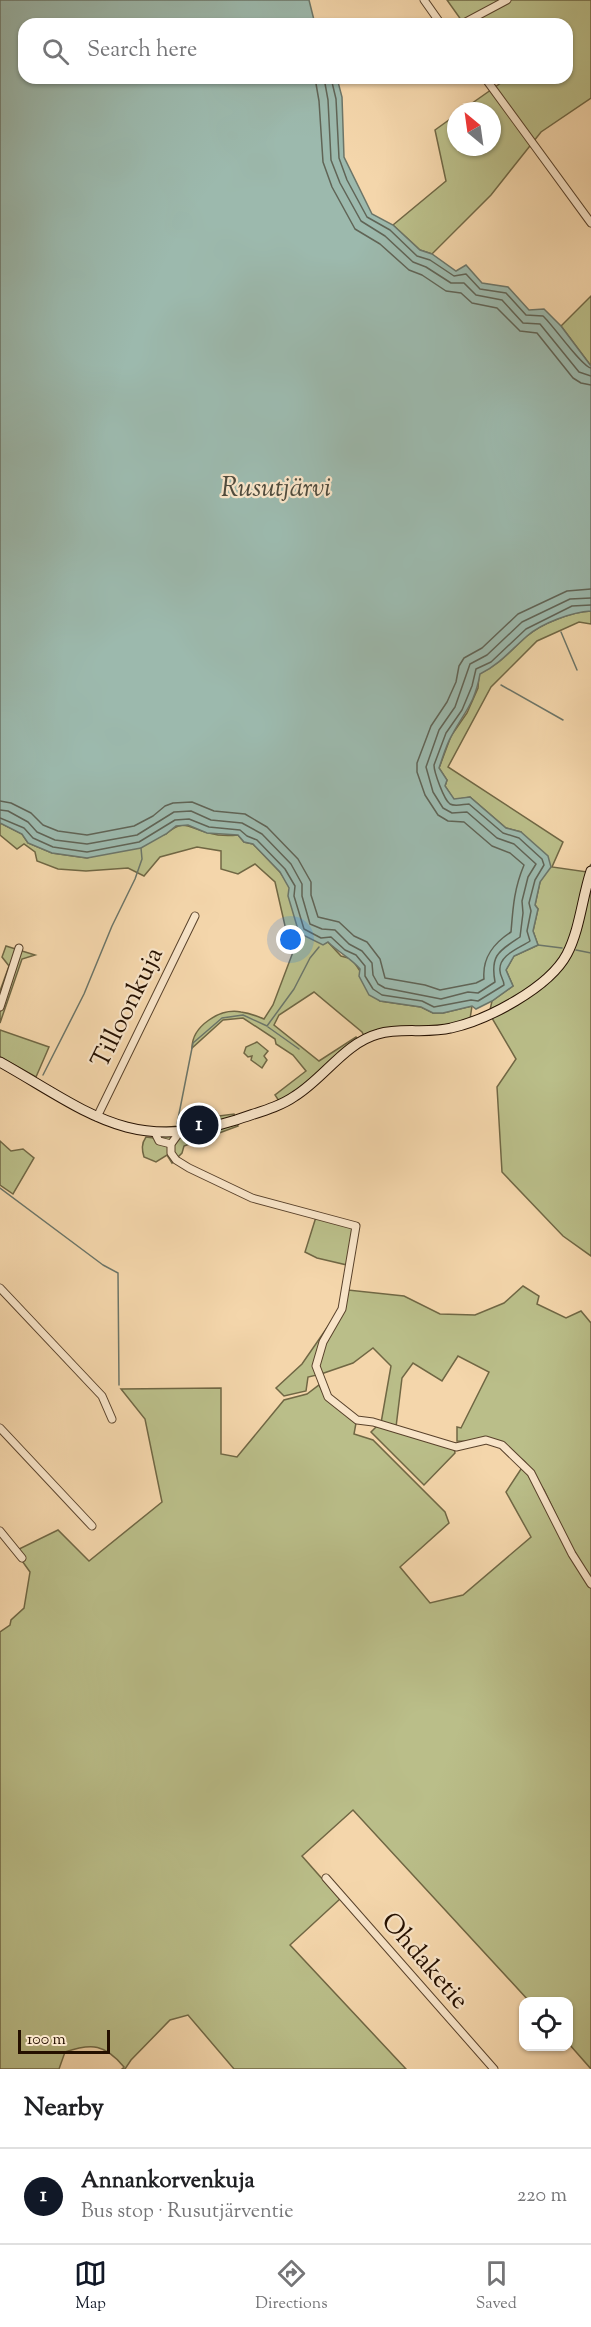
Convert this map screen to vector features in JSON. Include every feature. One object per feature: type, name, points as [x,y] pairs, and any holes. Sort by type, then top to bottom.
[{"type":"main road","points":[[0,1062],[97,1117],[131,1129],[154,1133],[179,1133],[228,1122],[289,1099],[330,1068],[354,1046],[379,1034],[450,1029],[495,1012],[531,990],[556,970],[566,956],[572,943],[591,872]]},
{"type":"street","points":[[424,0],[437,18]]},
{"type":"street","points":[[473,18],[507,0]]},
{"type":"street","points":[[489,84],[591,223]]},
{"type":"street","name":"Tilloonkuja","points":[[97,1117],[195,916]]},
{"type":"street","points":[[0,1007],[19,948]]},
{"type":"street","points":[[154,1133],[159,1141],[171,1144]]},
{"type":"street","points":[[179,1133],[171,1144],[171,1153],[176,1160],[252,1198],[356,1226],[342,1309],[323,1342],[316,1366],[328,1397],[357,1420],[373,1422],[456,1447],[486,1440],[502,1445],[531,1473],[572,1554],[591,1584]]},
{"type":"street","points":[[0,1288],[102,1396],[112,1419]]},
{"type":"street","points":[[0,1428],[92,1526]]},
{"type":"street","points":[[0,1531],[22,1558]]},
{"type":"street","name":"Ohdaketie","points":[[326,1878],[494,2069]]},
{"type":"green space","points":[[447,0],[591,0],[591,98],[541,132],[491,195],[432,254],[420,250],[393,225],[446,181],[435,130],[447,121],[447,156],[501,156],[501,102],[474,102],[499,84],[573,84],[573,18],[460,18]]},
{"type":"green space","points":[[591,296],[591,366],[561,326]]},
{"type":"green space","points":[[591,611],[591,624],[579,622],[537,641],[491,687],[448,767],[563,842],[552,867],[587,872],[591,864],[591,1256],[563,1236],[502,1172],[497,1087],[516,1059],[492,1018],[365,1038],[362,1032],[314,992],[279,1015],[274,1025],[319,1061],[356,1037],[359,1041],[301,1088],[279,1101],[275,1095],[306,1071],[293,1055],[276,1044],[275,1039],[243,1018],[223,1020],[192,1048],[193,1040],[202,1026],[216,1016],[233,1011],[264,1019],[273,1005],[293,952],[275,882],[255,864],[238,874],[221,869],[221,851],[197,847],[160,857],[144,876],[128,868],[86,871],[58,869],[37,861],[35,852],[24,844],[17,849],[0,835],[0,823],[22,834],[28,843],[52,853],[87,858],[166,834],[183,825],[216,835],[238,835],[244,842],[253,844],[280,872],[328,942],[341,956],[352,959],[380,1001],[421,1007],[433,1013],[472,1006],[470,1019],[490,1010],[492,1001],[513,986],[506,970],[514,956],[538,945],[533,931],[538,909],[535,905],[540,882],[521,832],[506,828],[470,797],[454,800],[445,786],[447,780],[439,768],[451,736],[467,713],[478,688],[479,674],[499,662],[527,636],[541,627],[566,616]]},
{"type":"green space","points":[[6,946],[35,955],[22,959],[0,1023],[0,991],[9,966],[2,957]]},
{"type":"green space","points":[[0,1030],[49,1047],[36,1077],[0,1057]]},
{"type":"green space","points":[[257,1042],[268,1051],[264,1056],[267,1060],[262,1068],[251,1060],[252,1056],[248,1057],[244,1053],[246,1047]]},
{"type":"green space","points":[[215,1110],[219,1116],[234,1114],[238,1126],[184,1146],[182,1153],[172,1163],[167,1155],[156,1162],[144,1157],[143,1142],[146,1137],[153,1138],[154,1128],[188,1124]]},
{"type":"green space","points":[[0,1141],[11,1151],[23,1149],[34,1158],[13,1194],[0,1185]]},
{"type":"green space","points":[[316,1217],[353,1228],[347,1265],[317,1258],[305,1252]]},
{"type":"green space","points":[[523,1286],[539,1296],[537,1304],[566,1318],[581,1311],[591,1323],[591,1580],[574,1552],[544,1490],[525,1462],[503,1443],[457,1441],[457,1427],[461,1428],[489,1372],[458,1356],[442,1381],[413,1363],[402,1378],[396,1427],[381,1423],[391,1366],[373,1348],[353,1363],[321,1374],[318,1365],[348,1290],[404,1296],[440,1314],[475,1315],[504,1303]]},
{"type":"green space","points":[[331,1322],[321,1341],[317,1375],[308,1377],[306,1391],[284,1396],[276,1388],[302,1364]]},
{"type":"green space","points":[[319,1385],[326,1399],[356,1423],[354,1434],[373,1440],[445,1512],[449,1523],[400,1567],[430,1603],[463,1595],[531,1537],[506,1492],[523,1466],[591,1587],[591,2069],[573,2049],[573,1997],[525,1997],[353,1810],[302,1856],[340,1899],[290,1945],[406,2069],[234,2069],[188,2015],[170,2020],[125,2069],[122,2069],[124,2067],[117,2059],[104,2050],[83,2047],[65,2052],[59,2069],[0,2069],[0,1632],[10,1625],[11,1620],[24,1608],[30,1572],[15,1551],[58,1530],[89,1561],[162,1502],[145,1419],[121,1389],[221,1388],[221,1454],[237,1457],[284,1400],[307,1394]]},
{"type":"green space","points":[[377,1426],[454,1448],[455,1453],[424,1485],[371,1432]]},
{"type":"water","name":"Rusutjärvi","points":[[0,0],[309,0],[314,18],[18,18],[18,84],[339,84],[342,97],[344,157],[372,214],[393,225],[420,250],[432,254],[456,271],[466,265],[482,283],[508,287],[529,310],[544,309],[561,326],[591,366],[591,611],[566,616],[541,627],[527,636],[499,662],[480,674],[472,700],[446,747],[439,768],[447,780],[445,786],[454,799],[470,797],[506,828],[521,832],[548,856],[551,867],[540,882],[535,905],[538,909],[533,931],[538,945],[514,956],[506,970],[513,986],[476,1009],[472,1006],[433,1013],[421,1007],[380,1001],[369,995],[359,976],[360,969],[353,962],[328,942],[323,945],[299,933],[288,896],[289,888],[280,872],[253,844],[244,842],[238,835],[207,833],[188,825],[176,826],[141,848],[87,858],[52,853],[28,843],[22,834],[0,823]]},
{"type":"waterway","points":[[561,632],[577,670]]},
{"type":"waterway","points":[[501,685],[563,720]]},
{"type":"waterway","points":[[43,1075],[84,994],[112,926],[135,879],[142,859],[141,848]]},
{"type":"waterway","points":[[538,945],[562,948]]},
{"type":"waterway","points":[[177,1124],[193,1043],[222,1018],[243,1015],[267,1026],[294,989],[310,958],[319,947]]},
{"type":"waterway","points":[[576,950],[591,953]]},
{"type":"waterway","points":[[268,1027],[299,1049]]},
{"type":"waterway","points":[[0,1188],[103,1265],[118,1273],[119,1385]]},
{"type":"place","name":"Annankorvenkuja","points":[[199,1125]]}]
